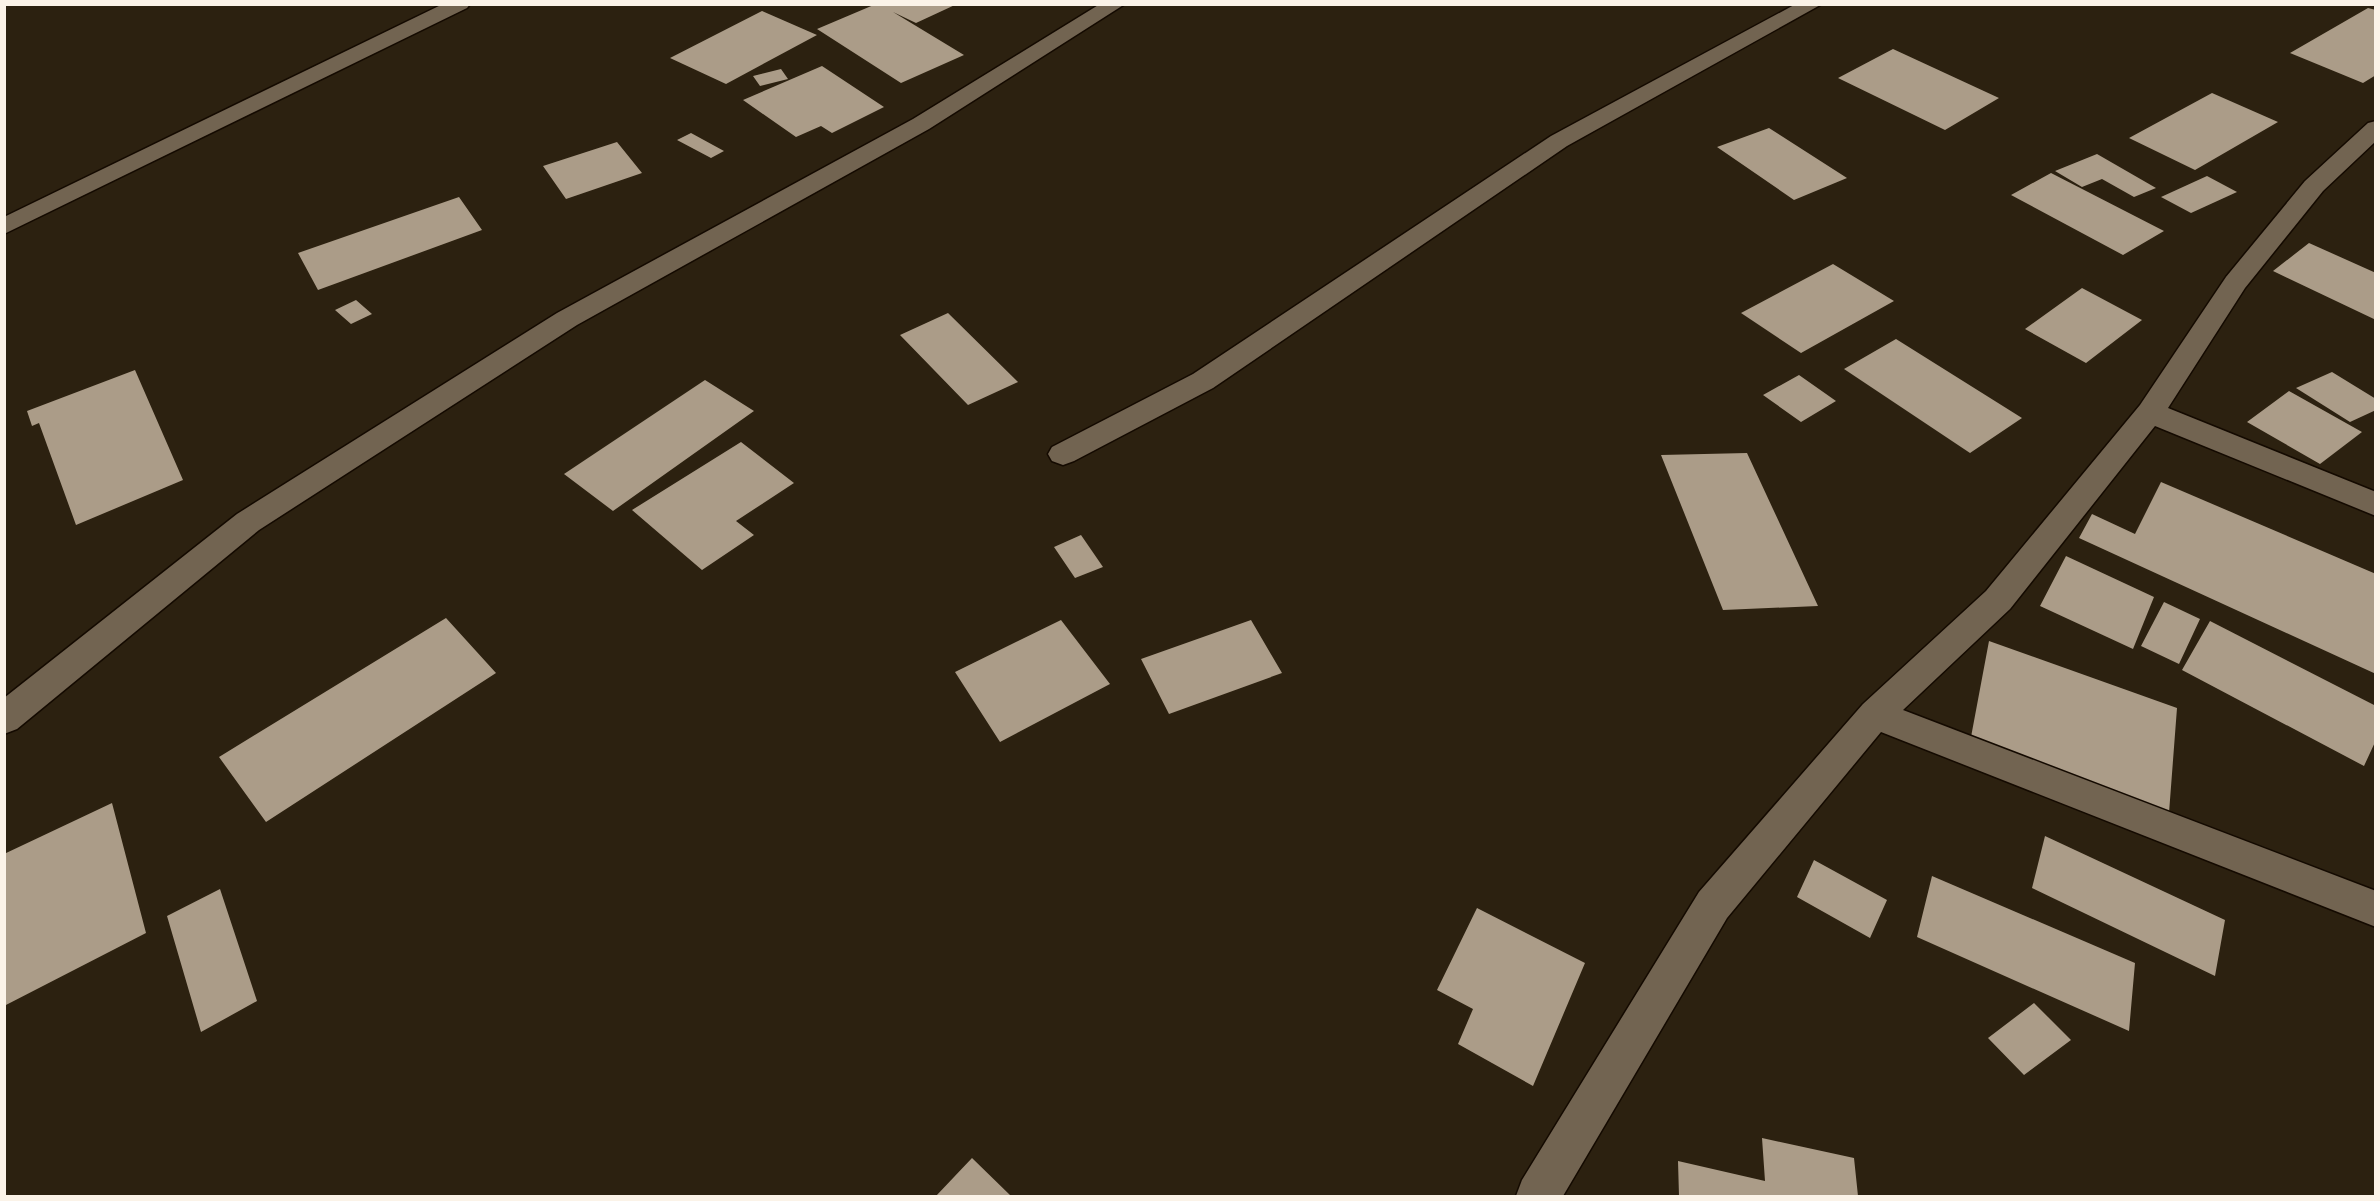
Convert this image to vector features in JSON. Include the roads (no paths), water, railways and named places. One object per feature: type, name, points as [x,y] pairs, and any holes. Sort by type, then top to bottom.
[{"type":"street","points":[[4,227],[460,4]]},
{"type":"street","points":[[4,719],[248,522],[567,319],[921,124],[1115,4]]},
{"type":"street","points":[[1063,454],[1203,381],[1558,141],[1812,4]]},
{"type":"street","points":[[1538,1197],[1713,905],[1875,714],[1998,600],[2150,412],[2235,283],[2314,186],[2362,158],[2376,128]]},
{"type":"street","points":[[2150,412],[2376,505]]},
{"type":"street","points":[[1875,714],[2376,909]]}]
